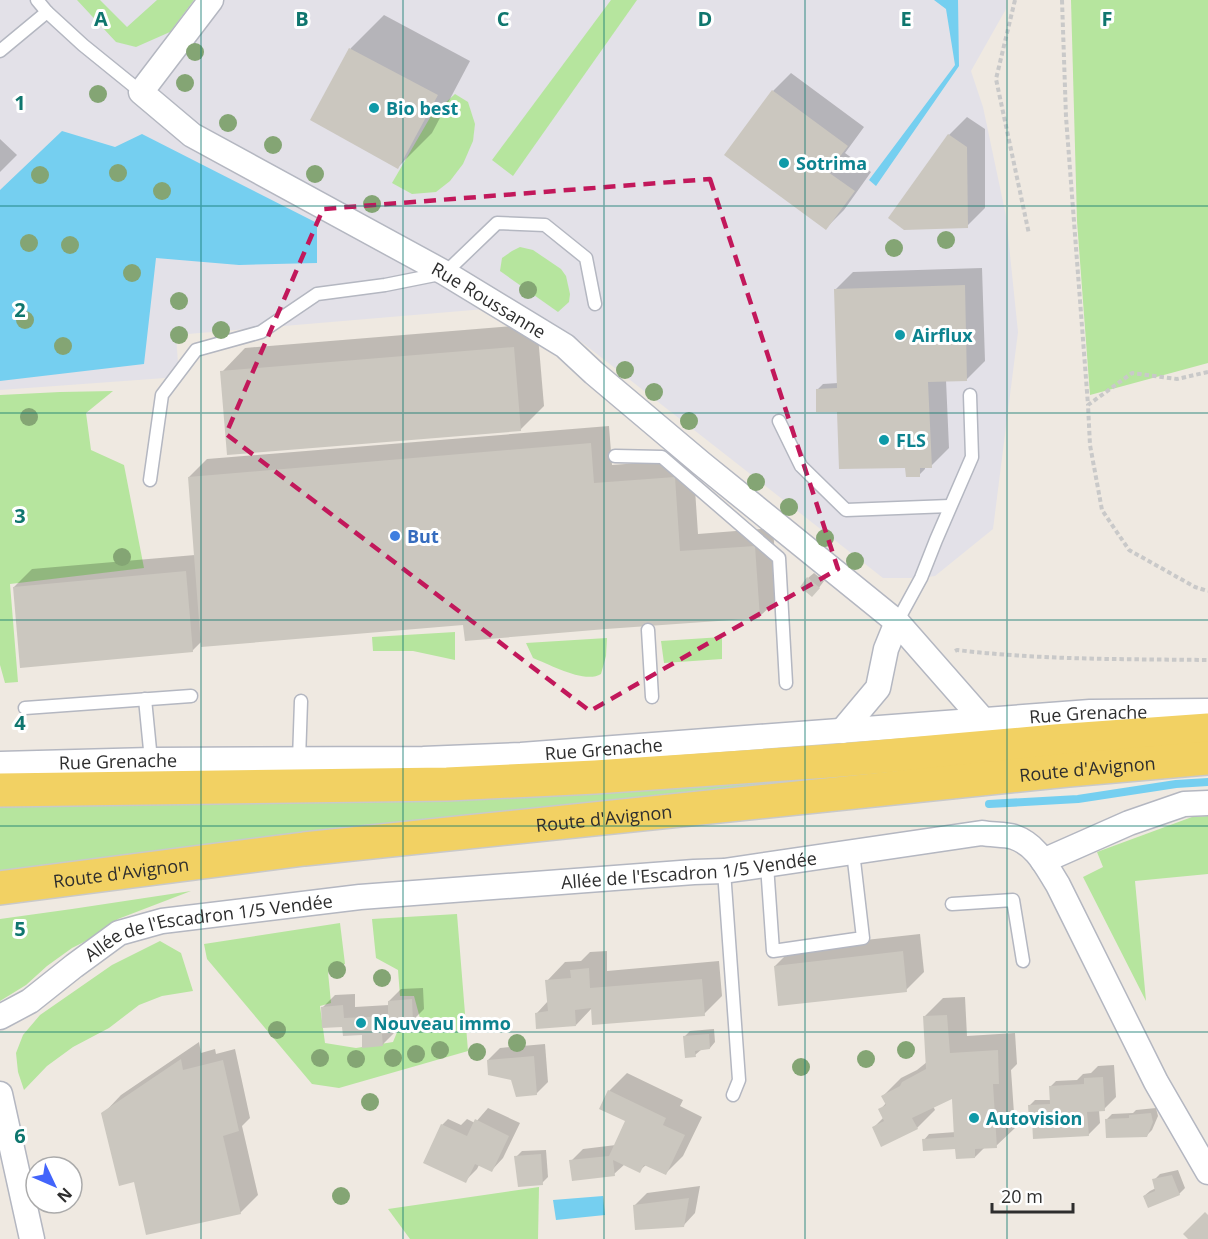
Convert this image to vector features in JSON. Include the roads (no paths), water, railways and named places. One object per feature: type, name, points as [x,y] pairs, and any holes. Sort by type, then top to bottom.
[{"type":"main road","name":"Route d'Avignon","points":[[0,790],[492,782],[829,761],[1208,729]]},
{"type":"main road","name":"Route d'Avignon","points":[[0,888],[363,843],[1068,770],[1208,758]]},
{"type":"street","points":[[141,92],[211,0]]},
{"type":"street","name":"Rue Roussanne","points":[[141,92],[192,135],[445,273],[565,346],[702,464],[897,622],[983,720]]},
{"type":"street","points":[[842,731],[878,688],[886,649],[897,622]]},
{"type":"street","name":"Rue Grenache","points":[[0,764],[151,760],[423,759],[521,755],[1090,712],[1208,711]]},
{"type":"street","points":[[1044,861],[1129,823],[1184,804],[1208,802]]},
{"type":"street","name":"Allée de l'Escadron 1/5 Vendée","points":[[0,1017],[30,1001],[119,933],[162,921],[360,897],[724,871],[982,833],[1013,837],[1031,845],[1044,861],[1156,1082],[1208,1172]]},
{"type":"street","points":[[0,1094],[32,1239]]},
{"type":"lane","points":[[37,0],[83,45],[141,92]]},
{"type":"lane","points":[[0,51],[47,12]]},
{"type":"lane","points":[[150,480],[162,395],[196,350],[261,332],[317,294],[385,285],[445,273],[497,223],[545,225],[586,258],[595,304]]},
{"type":"lane","points":[[897,622],[921,578],[972,457],[970,395]]},
{"type":"lane","points":[[779,422],[801,466],[846,510],[950,507]]},
{"type":"lane","points":[[615,456],[662,457],[779,558],[786,683]]},
{"type":"lane","points":[[648,630],[652,697]]},
{"type":"lane","points":[[25,708],[191,696]]},
{"type":"lane","points":[[145,699],[151,760]]},
{"type":"lane","points":[[299,760],[301,701]]},
{"type":"lane","points":[[767,865],[773,951],[863,938],[853,852]]},
{"type":"lane","points":[[724,871],[739,1080],[733,1095]]},
{"type":"lane","points":[[952,904],[1013,900],[1023,961]]},
{"type":"water","points":[[934,0],[958,0],[959,66],[876,186],[869,180],[955,65],[946,9]]},
{"type":"water","points":[[62,131],[115,147],[142,134],[317,223],[317,263],[239,265],[156,258],[144,364],[0,381],[0,190]]},
{"type":"water","points":[[603,1196],[605,1215],[556,1220],[553,1200]]},
{"type":"waterway","points":[[989,804],[1078,799],[1176,784],[1208,782]]},
{"type":"place","name":"Bio best","points":[[374,108]]},
{"type":"place","name":"Sotrima","points":[[784,163]]},
{"type":"place","name":"Airflux","points":[[900,335]]},
{"type":"place","name":"FLS","points":[[884,440]]},
{"type":"place","name":"But","points":[[395,536]]},
{"type":"place","name":"Nouveau immo","points":[[361,1023]]},
{"type":"place","name":"Autovision","points":[[974,1118]]}]
